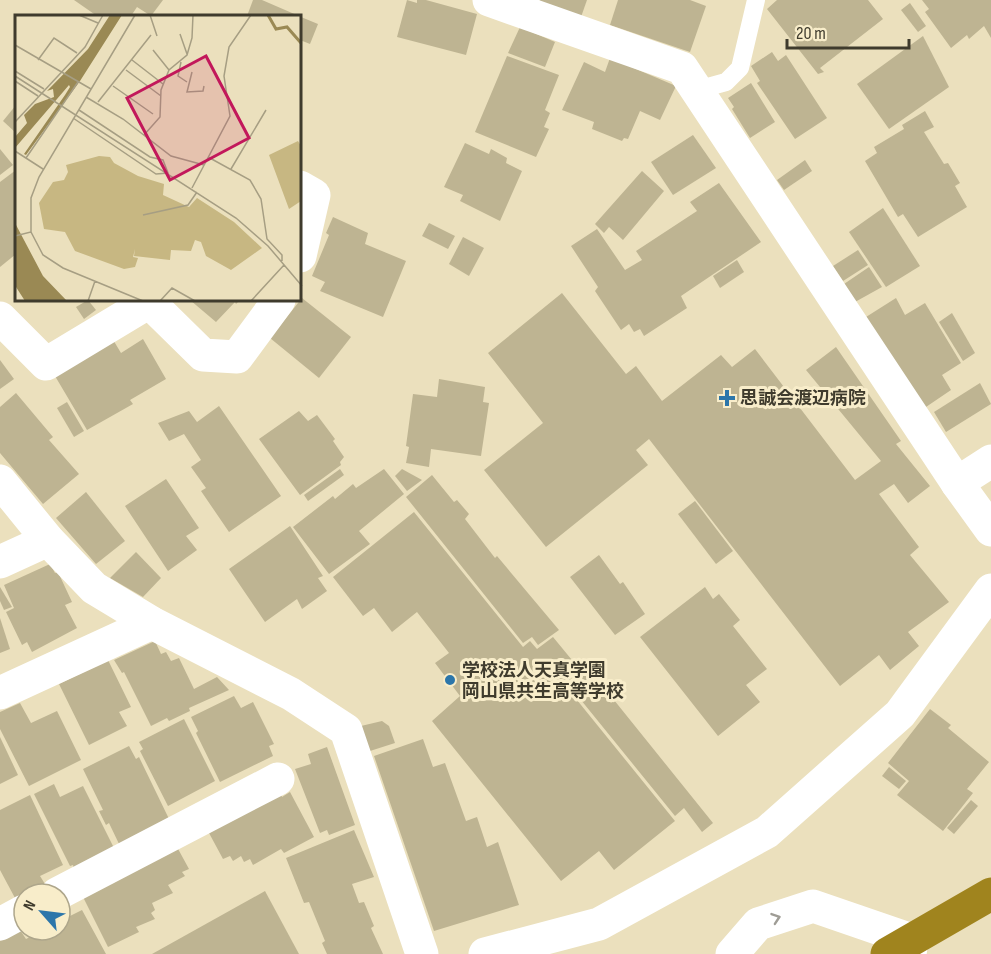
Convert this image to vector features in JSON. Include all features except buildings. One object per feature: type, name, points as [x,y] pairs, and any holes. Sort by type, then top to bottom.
[{"type":"highway","points":[[903,949],[991,894]]},
{"type":"street","points":[[489,0],[682,68],[957,483],[991,530]]},
{"type":"street","points":[[302,188],[314,195],[302,247]]},
{"type":"street","points":[[0,318],[46,364],[146,302]]},
{"type":"street","points":[[149,302],[203,355],[237,357],[278,302]]},
{"type":"street","points":[[957,483],[991,461]]},
{"type":"street","points":[[0,481],[48,540],[94,588],[152,623],[291,694],[346,730],[422,954]]},
{"type":"street","points":[[0,562],[48,540]]},
{"type":"street","points":[[507,951],[599,924],[766,832],[900,714],[991,590]]},
{"type":"street","points":[[0,693],[152,623]]},
{"type":"street","points":[[72,886],[278,779]]},
{"type":"street","points":[[732,954],[758,924],[813,906],[903,949]]},
{"type":"lane","points":[[697,90],[726,82],[740,68],[756,0]]},
{"type":"place","name":"思誠会渡辺病院","points":[[727,398]]},
{"type":"place","name":"学校法人天真学園 岡山県共生高等学校","points":[[450,680]]}]
